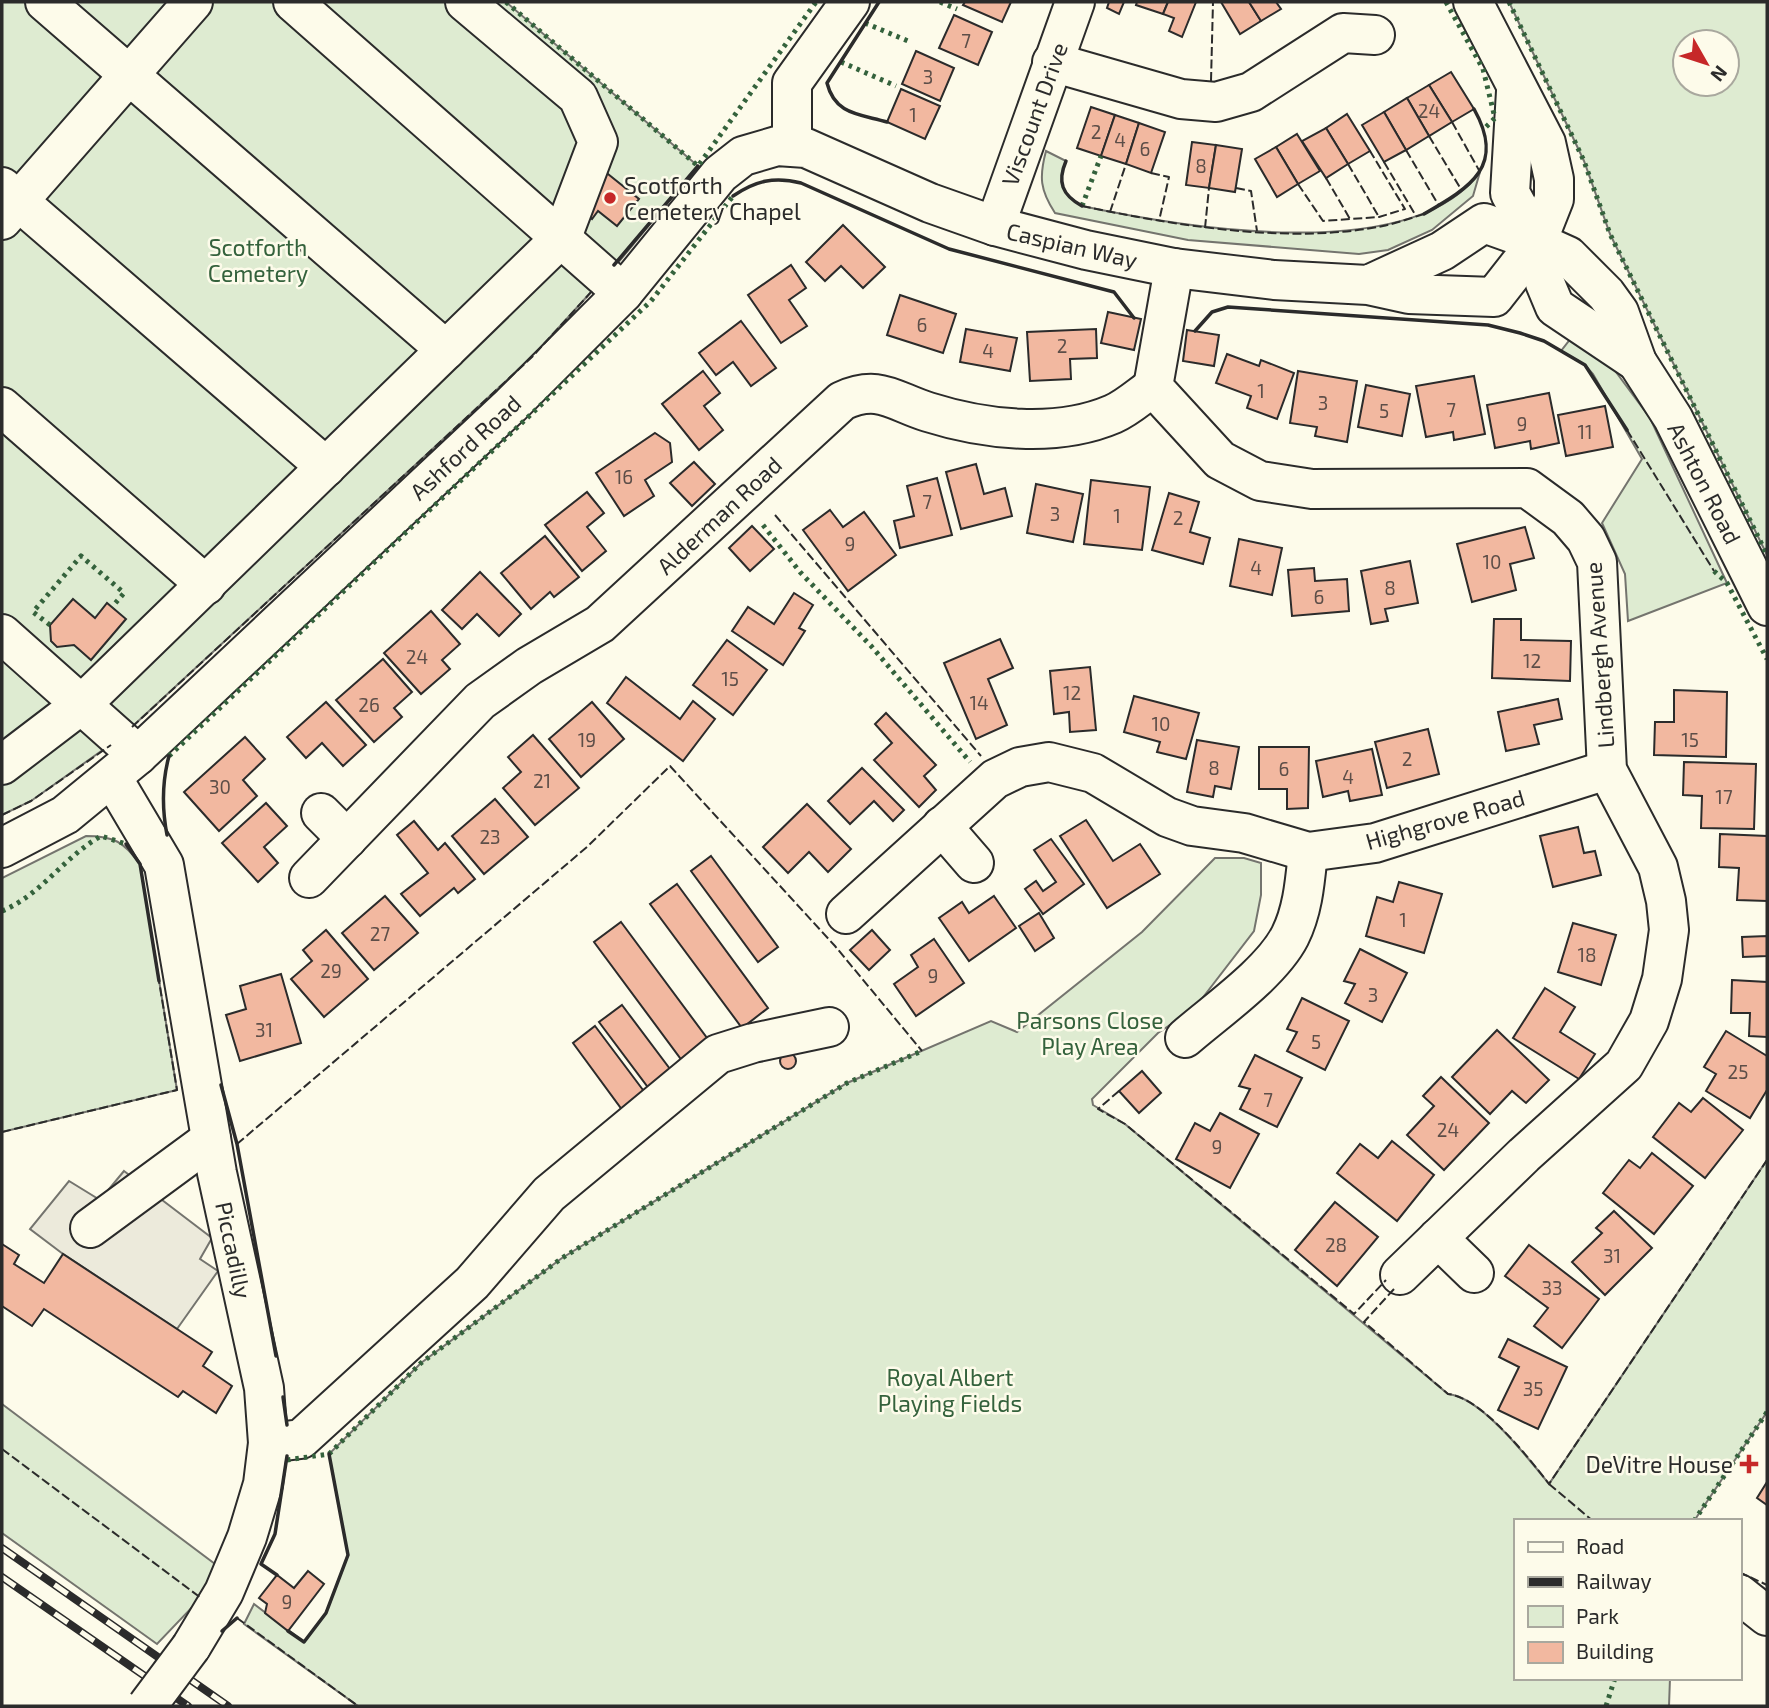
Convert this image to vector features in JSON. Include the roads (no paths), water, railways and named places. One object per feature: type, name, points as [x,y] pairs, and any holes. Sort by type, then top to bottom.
[{"type":"street","points":[[45,2],[446,350]]},
{"type":"street","points":[[193,2],[7,203],[326,467]]},
{"type":"street","points":[[293,2],[623,293]]},
{"type":"street","points":[[2,765],[82,704],[562,237],[598,142],[578,97],[465,2]]},
{"type":"street","points":[[792,145],[792,83],[850,2]]},
{"type":"street","name":"Viscount Drive","points":[[995,226],[1075,2]]},
{"type":"street","name":"Ashton Road","points":[[1473,2],[1517,91],[1510,192],[1537,242],[1545,283],[1555,307],[1637,362],[1673,418],[1767,606]]},
{"type":"street","points":[[1052,62],[1181,99],[1216,102],[1251,92],[1343,33],[1375,35]]},
{"type":"street","name":"Caspian Way","points":[[792,145],[806,148],[930,203],[995,226],[1086,250],[1174,268],[1249,278],[1368,285],[1409,294],[1494,297],[1537,242],[1484,223],[1442,251],[1368,285]]},
{"type":"street","name":"Ashford Road","points":[[2,848],[65,815],[126,767],[511,405],[623,293],[731,163],[758,150],[792,145]]},
{"type":"street","points":[[1153,387],[1174,268]]},
{"type":"street","name":"Lindbergh Avenue","points":[[1153,387],[1220,460],[1260,481],[1312,489],[1527,488],[1568,517],[1586,539],[1597,562],[1607,770],[1658,867],[1666,901],[1668,930],[1662,979],[1649,1021],[1624,1065],[1400,1275]]},
{"type":"street","name":"Alderman Road","points":[[309,878],[334,826],[480,701],[529,666],[600,624],[842,401],[861,393],[880,394],[930,412],[990,425],[1063,428],[1114,414],[1153,387]]},
{"type":"street","points":[[2,407],[206,585]]},
{"type":"street","name":"Piccadilly","points":[[2,634],[82,704],[126,767],[164,865],[211,1139],[264,1388],[268,1443],[263,1484],[247,1537],[224,1592],[191,1647],[147,1706]]},
{"type":"street","name":"Highgrove Road","points":[[846,914],[995,779],[1020,767],[1049,762],[1093,773],[1167,817],[1192,826],[1244,833],[1308,852],[1375,843],[1607,770]]},
{"type":"street","points":[[942,826],[974,863]]},
{"type":"street","points":[[1185,1038],[1265,968],[1289,938],[1302,904],[1308,852]]},
{"type":"street","points":[[268,1443],[301,1439],[472,1283],[549,1194],[718,1054],[753,1043],[829,1027]]},
{"type":"street","points":[[90,1228],[211,1139]]},
{"type":"street","points":[[1438,1238],[1474,1273]]},
{"type":"street","points":[[1741,1596],[1767,1616]]},
{"type":"railway","points":[[2,1548],[228,1706]]},
{"type":"railway","points":[[2,1577],[188,1706]]},
{"type":"place","name":"Scotforth Cemetery Chapel","points":[[610,198]]},
{"type":"place","name":"DeVitre House","points":[[1749,1464]]},
{"type":"park label","name":"Scotforth Cemetery","points":[[258,260]]},
{"type":"park label","name":"Parsons Close Play Area","points":[[1090,1033]]},
{"type":"park label","name":"Royal Albert Playing Fields","points":[[950,1390]]}]
